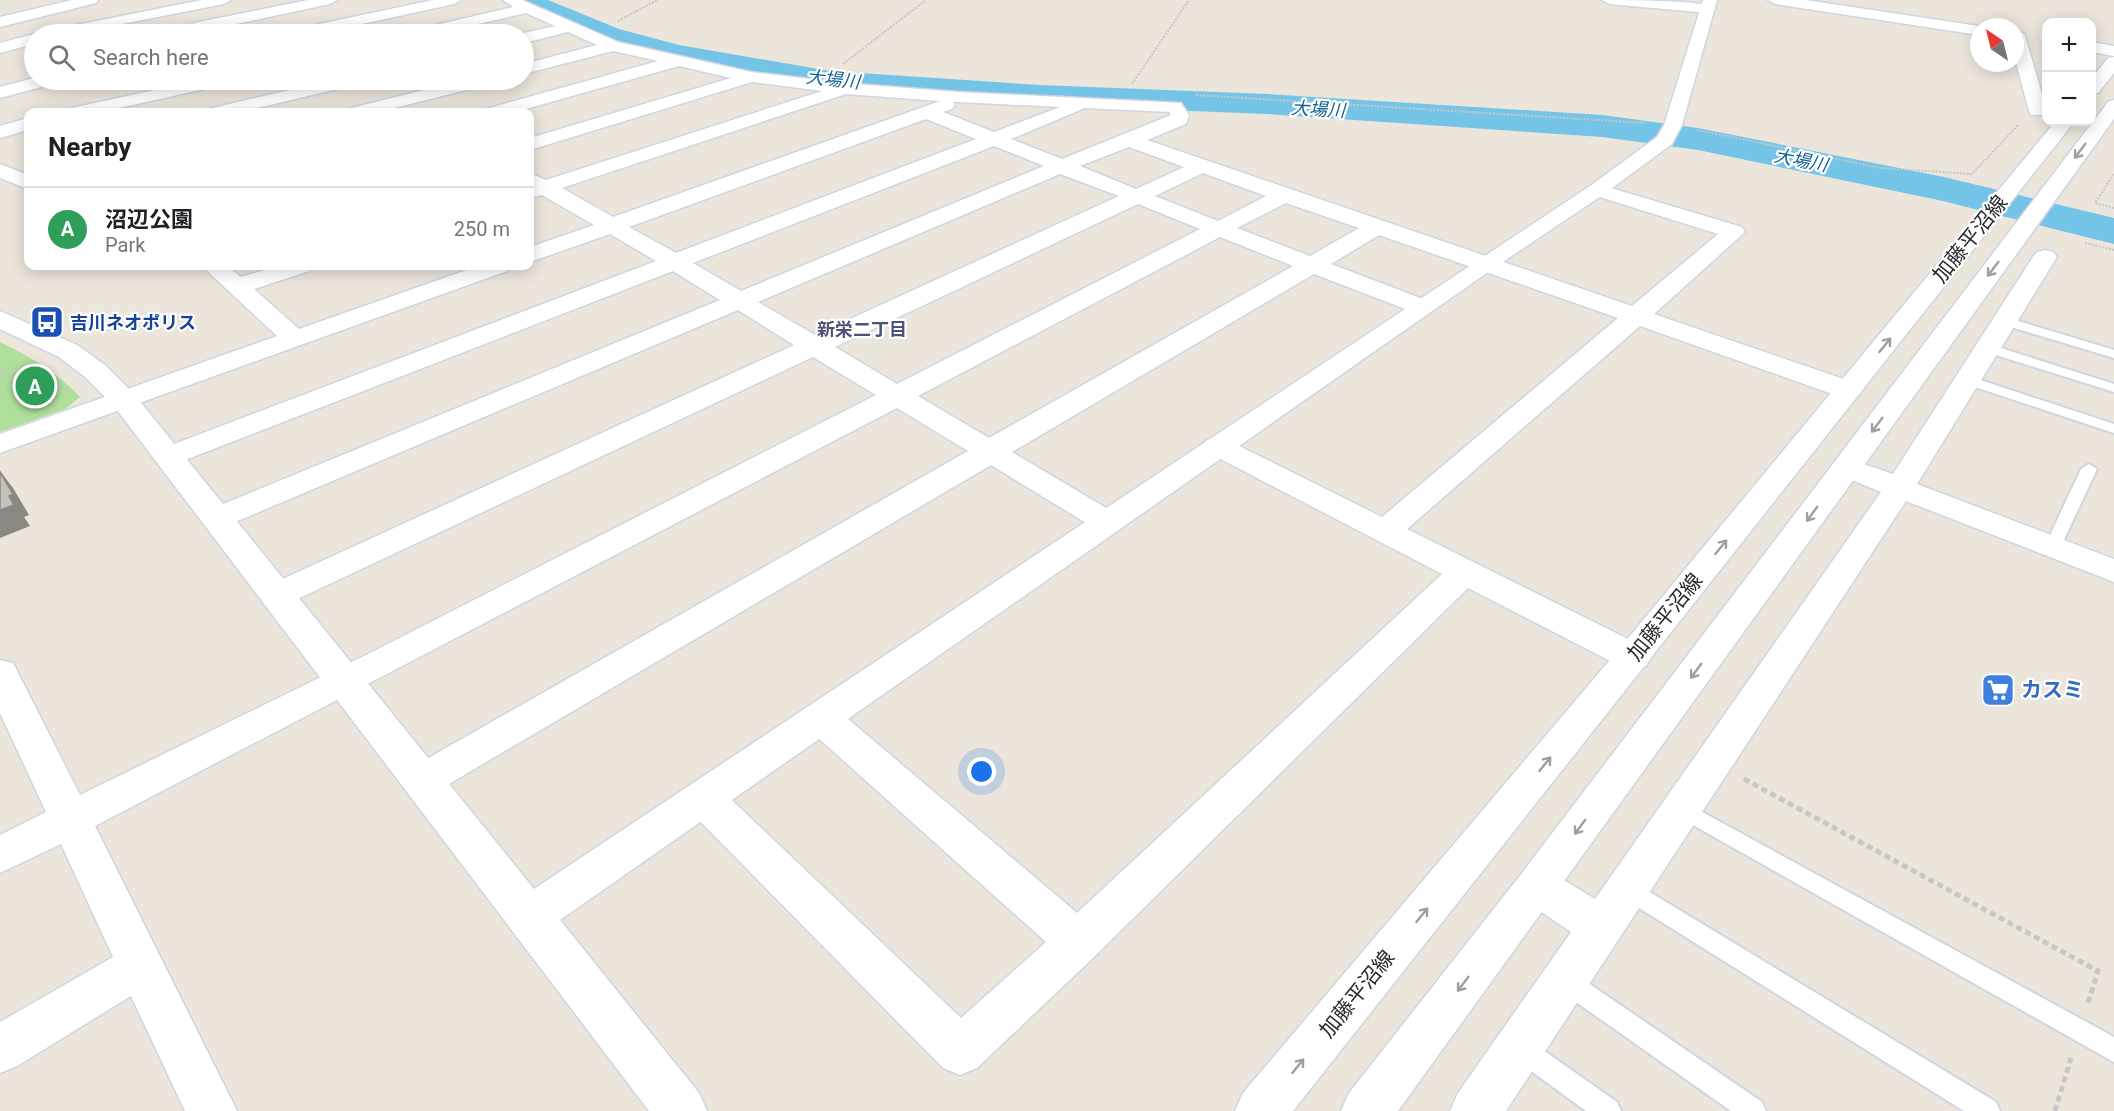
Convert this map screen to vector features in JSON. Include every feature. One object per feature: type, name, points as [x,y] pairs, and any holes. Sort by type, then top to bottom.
[{"type":"street","points":[[0,22],[91,0]]},
{"type":"street","points":[[122,24],[189,0]]},
{"type":"street","points":[[94,24],[224,0],[264,24]]},
{"type":"street","points":[[213,24],[330,0]]},
{"type":"street","points":[[342,24],[454,0]]},
{"type":"street","points":[[217,518],[1063,166],[1179,120],[1180,115],[1175,107],[958,97],[842,77],[751,77],[613,46],[510,0]]},
{"type":"street","points":[[530,916],[1483,265],[1597,190],[1669,133],[1709,4],[1609,0]]},
{"type":"street","points":[[1775,0],[1970,29]]},
{"type":"street","points":[[1869,13],[1883,3],[1892,0]]},
{"type":"street","points":[[461,24],[528,9]]},
{"type":"street","points":[[534,36],[569,27]]},
{"type":"street","points":[[2024,37],[2037,39]]},
{"type":"street","points":[[0,48],[24,42]]},
{"type":"street","points":[[534,66],[613,46]]},
{"type":"street","points":[[2096,48],[2114,51]]},
{"type":"street","points":[[510,108],[679,60]]},
{"type":"street","points":[[2096,83],[2114,62]]},
{"type":"street","points":[[2023,72],[2031,115]]},
{"type":"street","points":[[534,143],[751,77]]},
{"type":"street","points":[[534,186],[838,92],[842,77]]},
{"type":"street","points":[[0,93],[24,86]]},
{"type":"street","points":[[97,108],[177,90]]},
{"type":"street","points":[[240,108],[334,90]]},
{"type":"street","points":[[376,90],[408,108]]},
{"type":"street","points":[[374,108],[445,90]]},
{"type":"street","points":[[534,254],[950,104],[958,97]]},
{"type":"street","points":[[169,456],[995,140],[1076,108],[1081,103]]},
{"type":"street","name":"加藤平沼線","points":[[1367,1111],[1537,886],[2114,106]]},
{"type":"street","points":[[926,112],[1422,307]]},
{"type":"street","points":[[0,132],[24,125]]},
{"type":"street","name":"加藤平沼線","points":[[1261,1111],[1633,657],[2062,126]]},
{"type":"street","points":[[1129,140],[1200,167],[1483,265],[1638,315],[1848,390]]},
{"type":"street","points":[[277,595],[1200,167]]},
{"type":"street","points":[[0,170],[24,181]]},
{"type":"street","points":[[534,186],[675,262],[1107,522]]},
{"type":"street","points":[[1386,530],[1734,232],[1597,190]]},
{"type":"street","points":[[0,855],[345,679],[381,663],[1284,195]]},
{"type":"street","points":[[423,780],[992,453],[1376,228]]},
{"type":"street","points":[[1476,1111],[1900,487],[2045,257]]},
{"type":"street","points":[[219,270],[294,338]]},
{"type":"street","points":[[237,286],[289,270]]},
{"type":"street","points":[[0,444],[488,270]]},
{"type":"street","points":[[0,319],[68,351],[95,371],[124,400],[345,679],[681,1111]]},
{"type":"street","points":[[1217,446],[1633,657]]},
{"type":"street","points":[[1846,467],[2114,571]]},
{"type":"street","points":[[703,798],[960,1052],[1466,571]]},
{"type":"street","points":[[5,692],[142,965],[211,1111]]},
{"type":"street","points":[[821,718],[1078,942]]},
{"type":"street","points":[[1537,886],[1601,927]]},
{"type":"street","points":[[0,1049],[142,965]]},
{"type":"lane","points":[[1997,335],[2114,354]]},
{"type":"lane","points":[[1997,335],[2114,388]]},
{"type":"lane","points":[[1968,381],[2114,429]]},
{"type":"lane","points":[[2054,546],[2089,469]]},
{"type":"lane","points":[[1682,809],[2114,1050]]},
{"type":"lane","points":[[1628,889],[1987,1111]]},
{"type":"lane","points":[[1565,981],[1753,1111]]},
{"type":"lane","points":[[1520,1048],[1608,1111]]},
{"type":"path","points":[[620,28],[618,21],[657,0]]},
{"type":"path","points":[[842,77],[926,0]]},
{"type":"path","points":[[1142,87],[1132,85],[1189,0]]},
{"type":"path","points":[[1192,94],[1571,117],[1880,168],[1972,174],[2031,115]]},
{"type":"path","points":[[2114,174],[2095,203],[2114,208]]},
{"type":"path","points":[[2085,243],[2114,250]]},
{"type":"path","points":[[0,370],[77,393]]},
{"type":"path","points":[[1714,763],[2098,971],[2085,1014]]},
{"type":"path","points":[[2055,1111],[2075,1046]]},
{"type":"green space","points":[[0,342],[43,366],[80,397],[65,409],[0,432]]},
{"type":"building","points":[[0,472],[13,494],[9,496],[14,505],[0,510]]},
{"type":"waterway","name":"大場川","points":[[523,0],[608,35],[676,54],[830,81],[1040,95],[1267,104],[1602,126],[1698,139],[1944,189],[2114,231]]},
{"type":"place","name":"吉川ネオポリス","points":[[47,322]]},
{"type":"place","name":"沼辺公園","points":[[35,386]]},
{"type":"place","name":"カスミ","points":[[1998,690]]},
{"type":"district","name":"新栄二丁目","points":[[862,329]]}]
